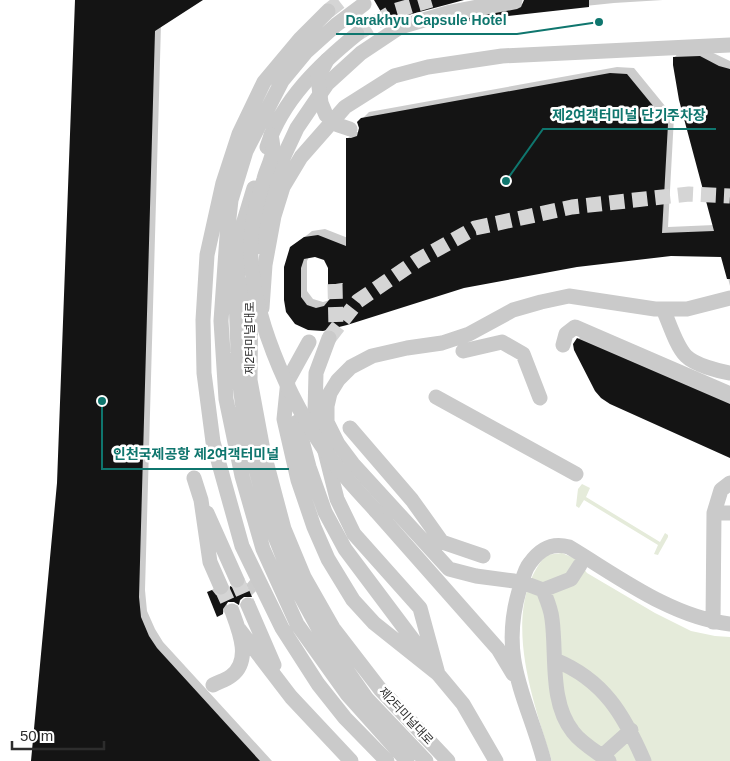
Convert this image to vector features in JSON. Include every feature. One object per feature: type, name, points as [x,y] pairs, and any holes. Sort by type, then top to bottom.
[{"type":"street","name":"제2터미널대로","points":[[448,761],[380,689],[334,628],[304,577],[284,530],[263,450],[250,380],[251,286],[257,243],[269,188],[297,128],[327,84],[361,53],[400,27],[450,12],[515,0]]},
{"type":"street","name":"제2터미널대로","points":[[364,4],[336,25],[306,52],[282,82],[246,151],[231,200],[221,321],[226,398],[242,476],[263,549],[297,624],[347,694],[407,761]]},
{"type":"street","points":[[328,11],[300,39],[264,82],[239,134],[223,183],[207,255],[203,320],[204,373],[213,442],[242,546],[282,628],[318,684],[345,718],[387,761]]},
{"type":"street","points":[[356,34],[327,60],[287,104],[271,135],[241,230],[236,298],[239,378],[247,438],[274,534],[293,582],[322,635],[367,699],[426,761]]},
{"type":"street","points":[[250,322],[262,308],[265,265],[274,216],[283,187],[301,157],[345,107],[394,76],[428,67],[502,56],[730,45]]},
{"type":"street","points":[[327,60],[318,78],[321,103],[326,115],[338,125],[350,129]]},
{"type":"street","points":[[271,135],[273,150],[261,187],[251,235],[250,254],[258,309],[281,368],[312,432],[336,465],[498,648],[518,682]]},
{"type":"street","points":[[580,565],[571,579],[543,590],[521,583],[476,576],[449,569],[353,464],[338,444],[327,422],[327,406],[330,393],[338,380],[351,368],[372,356],[442,343],[469,334],[513,310],[541,302],[568,296],[664,309],[687,309],[730,298]]},
{"type":"street","points":[[664,309],[686,356],[713,370],[730,373]]},
{"type":"street","points":[[563,345],[566,334],[575,327],[730,394]]},
{"type":"street","points":[[329,338],[316,373],[315,412],[336,499],[354,534],[420,608],[438,674]]},
{"type":"street","points":[[309,342],[288,380],[284,419],[298,480],[314,527],[328,559],[353,600],[374,623],[438,674]]},
{"type":"street","points":[[462,351],[502,342],[523,354],[540,398]]},
{"type":"street","points":[[436,397],[576,474]]},
{"type":"street","points":[[297,422],[308,467],[325,512],[345,549],[438,674],[463,704],[496,761]]},
{"type":"street","points":[[350,428],[412,500],[442,542],[483,556]]},
{"type":"street","points":[[194,478],[201,500],[237,580]]},
{"type":"street","points":[[713,622],[714,513],[721,490],[730,483]]},
{"type":"street","points":[[201,500],[210,562],[221,587]]},
{"type":"street","points":[[714,513],[730,513]]},
{"type":"street","points":[[544,761],[518,682],[512,638],[512,620],[516,600],[528,566],[537,553],[547,547],[559,544],[569,547],[662,602],[691,616],[730,624]]},
{"type":"street","points":[[543,590],[550,605],[559,698],[563,713],[573,732],[606,758],[631,730]]},
{"type":"street","points":[[248,605],[270,659],[292,697]]},
{"type":"street","points":[[213,685],[231,676],[238,666],[243,650],[239,629],[232,611]]},
{"type":"street","points":[[239,629],[292,697],[351,761]]},
{"type":"street","points":[[555,660],[569,666],[592,682],[621,713],[631,730],[644,761]]},
{"type":"green space","points":[[582,484],[590,488],[586,497],[660,542],[665,533],[668,535],[658,555],[654,554],[658,545],[584,500],[579,508],[576,506],[578,489]]},
{"type":"green space","points":[[562,553],[576,559],[587,573],[655,613],[691,631],[730,637],[730,761],[552,761],[529,684],[522,628],[524,602],[532,577],[546,555]]},
{"type":"building","points":[[75,0],[203,0],[155,31],[139,597],[141,617],[149,636],[157,648],[260,761],[31,761],[57,483]]},
{"type":"building","points":[[374,0],[464,0],[397,18],[388,24]]},
{"type":"building","points":[[524,0],[589,0],[589,7],[489,18],[434,27],[453,21],[517,9],[521,7]]},
{"type":"building","points":[[700,56],[719,66],[730,69],[730,279],[727,279],[721,257],[671,256],[577,267],[464,288],[323,331],[308,330],[295,324],[286,312],[284,267],[290,247],[304,237],[318,235],[346,246],[346,138],[357,136],[359,128],[357,122],[361,118],[610,73],[627,74],[668,124],[662,233],[714,231],[679,100],[673,57]],"holes":[[[315,257],[324,260],[328,268],[328,285],[343,283],[324,306],[316,308],[307,305],[301,297],[301,268],[304,259]]]},
{"type":"building","points":[[577,338],[730,404],[730,458],[610,404],[601,398],[595,391],[574,350],[573,344]]},
{"type":"building","points":[[246,583],[252,597],[244,597],[240,600],[239,605],[234,602],[228,602],[223,609],[223,614],[217,617],[207,592],[212,590],[216,595],[224,596],[229,592],[230,586],[240,589]]},
{"type":"tunnel","points":[[328,11],[342,0]]},
{"type":"tunnel","points":[[357,34],[394,11],[431,0]]},
{"type":"tunnel","points":[[329,338],[358,301],[418,260],[475,228],[572,207],[689,194],[730,196]]},
{"type":"tunnel","points":[[335,284],[336,329]]},
{"type":"tunnel","points":[[237,580],[248,605]]},
{"type":"tunnel","points":[[221,587],[232,611]]},
{"type":"place","name":"Darakhyu Capsule Hotel","points":[[599,22]]},
{"type":"place","name":"제2여객터미널 단기주차장","points":[[506,181]]},
{"type":"place","name":"인천국제공항 제2여객터미널","points":[[102,401]]}]
